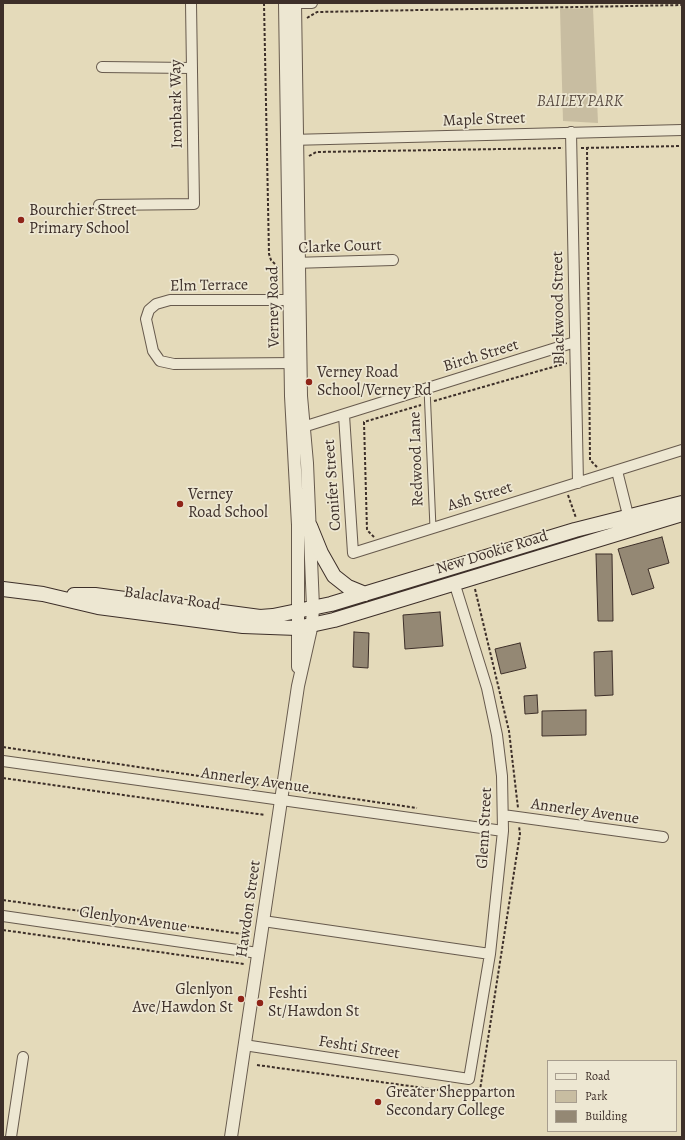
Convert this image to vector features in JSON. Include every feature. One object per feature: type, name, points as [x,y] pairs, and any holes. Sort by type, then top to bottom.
[{"type":"main road","name":"New Dookie Road","points":[[297,628],[334,620],[454,582],[630,523],[682,503]]},
{"type":"main road","name":"New Dookie Road","points":[[313,607],[365,594],[498,552],[630,523],[682,514]]},
{"type":"main road","points":[[310,526],[320,553],[334,576],[348,587],[365,594]]},
{"type":"main road","name":"Balaclava Road","points":[[3,589],[43,594],[95,595],[260,617],[313,607]]},
{"type":"main road","name":"Balaclava Road","points":[[43,594],[98,607],[243,626],[297,628]]},
{"type":"street","name":"Ironbark Way","points":[[98,205],[194,204],[191,3]]},
{"type":"street","points":[[285,3],[312,3]]},
{"type":"street","name":"Verney Road","points":[[285,3],[293,140]]},
{"type":"street","name":"Verney Road","points":[[295,3],[293,140],[298,525],[296,611]]},
{"type":"street","points":[[102,67],[191,68]]},
{"type":"street","name":"Maple Street","points":[[293,140],[682,130]]},
{"type":"street","name":"Blackwood Street","points":[[571,132],[578,479]]},
{"type":"street","name":"Clarke Court","points":[[294,263],[393,260]]},
{"type":"street","name":"Verney Road","points":[[294,263],[290,277],[295,300]]},
{"type":"street","name":"Elm Terrace","points":[[295,300],[170,300],[156,304],[149,310],[146,319],[153,351],[160,361],[174,364],[296,363]]},
{"type":"street","name":"Birch Street","points":[[303,427],[575,342]]},
{"type":"street","name":"Verney Road","points":[[296,363],[307,463],[313,607]]},
{"type":"street","name":"Conifer Street","points":[[344,415],[353,553]]},
{"type":"street","name":"Ash Street","points":[[353,553],[565,487],[578,479],[617,471],[682,450]]},
{"type":"street","points":[[617,471],[630,523]]},
{"type":"street","name":"Glenn Street","points":[[454,582],[487,688],[497,735],[502,776],[503,832],[490,954],[469,1079]]},
{"type":"street","name":"Hawdon Street","points":[[231,1137],[298,686],[312,624],[313,607]]},
{"type":"street","name":"Hawdon Street","points":[[296,611],[298,686]]},
{"type":"street","name":"Annerley Avenue","points":[[3,761],[503,832]]},
{"type":"street","name":"Annerley Avenue","points":[[503,815],[663,838]]},
{"type":"street","name":"Glenlyon Avenue","points":[[3,916],[258,953]]},
{"type":"street","points":[[263,921],[490,954]]},
{"type":"street","name":"Feshti Street","points":[[244,1045],[469,1079]]},
{"type":"street","points":[[11,1137],[23,1057]]},
{"type":"lane","name":"Redwood Lane","points":[[427,388],[433,528]]},
{"type":"path","points":[[264,3],[268,254],[271,260],[290,277]]},
{"type":"path","points":[[307,18],[317,12],[682,5]]},
{"type":"path","points":[[309,156],[316,152],[682,146]]},
{"type":"path","points":[[578,479],[600,469],[590,460],[587,147]]},
{"type":"path","points":[[377,539],[367,530],[364,422],[569,362]]},
{"type":"path","points":[[565,487],[576,519]]},
{"type":"path","points":[[257,1065],[475,1095],[480,1090],[520,834],[509,731],[474,587]]},
{"type":"path","points":[[3,748],[420,808]]},
{"type":"path","points":[[3,778],[265,816]]},
{"type":"path","points":[[3,900],[249,935]]},
{"type":"path","points":[[3,930],[244,964]]},
{"type":"green space","name":"BAILEY PARK","points":[[593,8],[598,123],[563,121],[560,9]]},
{"type":"building","points":[[662,537],[669,563],[648,569],[654,588],[632,595],[618,549]]},
{"type":"building","points":[[596,554],[612,554],[613,621],[598,621]]},
{"type":"building","points":[[440,612],[443,646],[405,649],[403,615]]},
{"type":"building","points":[[354,632],[369,633],[368,668],[353,667]]},
{"type":"building","points":[[520,643],[526,668],[501,674],[495,649]]},
{"type":"building","points":[[612,651],[613,695],[595,696],[594,652]]},
{"type":"building","points":[[537,695],[538,713],[525,714],[524,696]]},
{"type":"building","points":[[586,710],[586,735],[542,736],[542,711]]},
{"type":"place","name":"Bourchier Street Primary School","points":[[21,220]]},
{"type":"place","name":"Verney Road School/Verney Rd","points":[[309,382]]},
{"type":"place","name":"Verney Road School","points":[[180,504]]},
{"type":"place","name":"Glenlyon Ave/Hawdon St","points":[[241,999]]},
{"type":"place","name":"Feshti St/Hawdon St","points":[[260,1003]]},
{"type":"place","name":"Greater Shepparton Secondary College","points":[[378,1102]]}]
